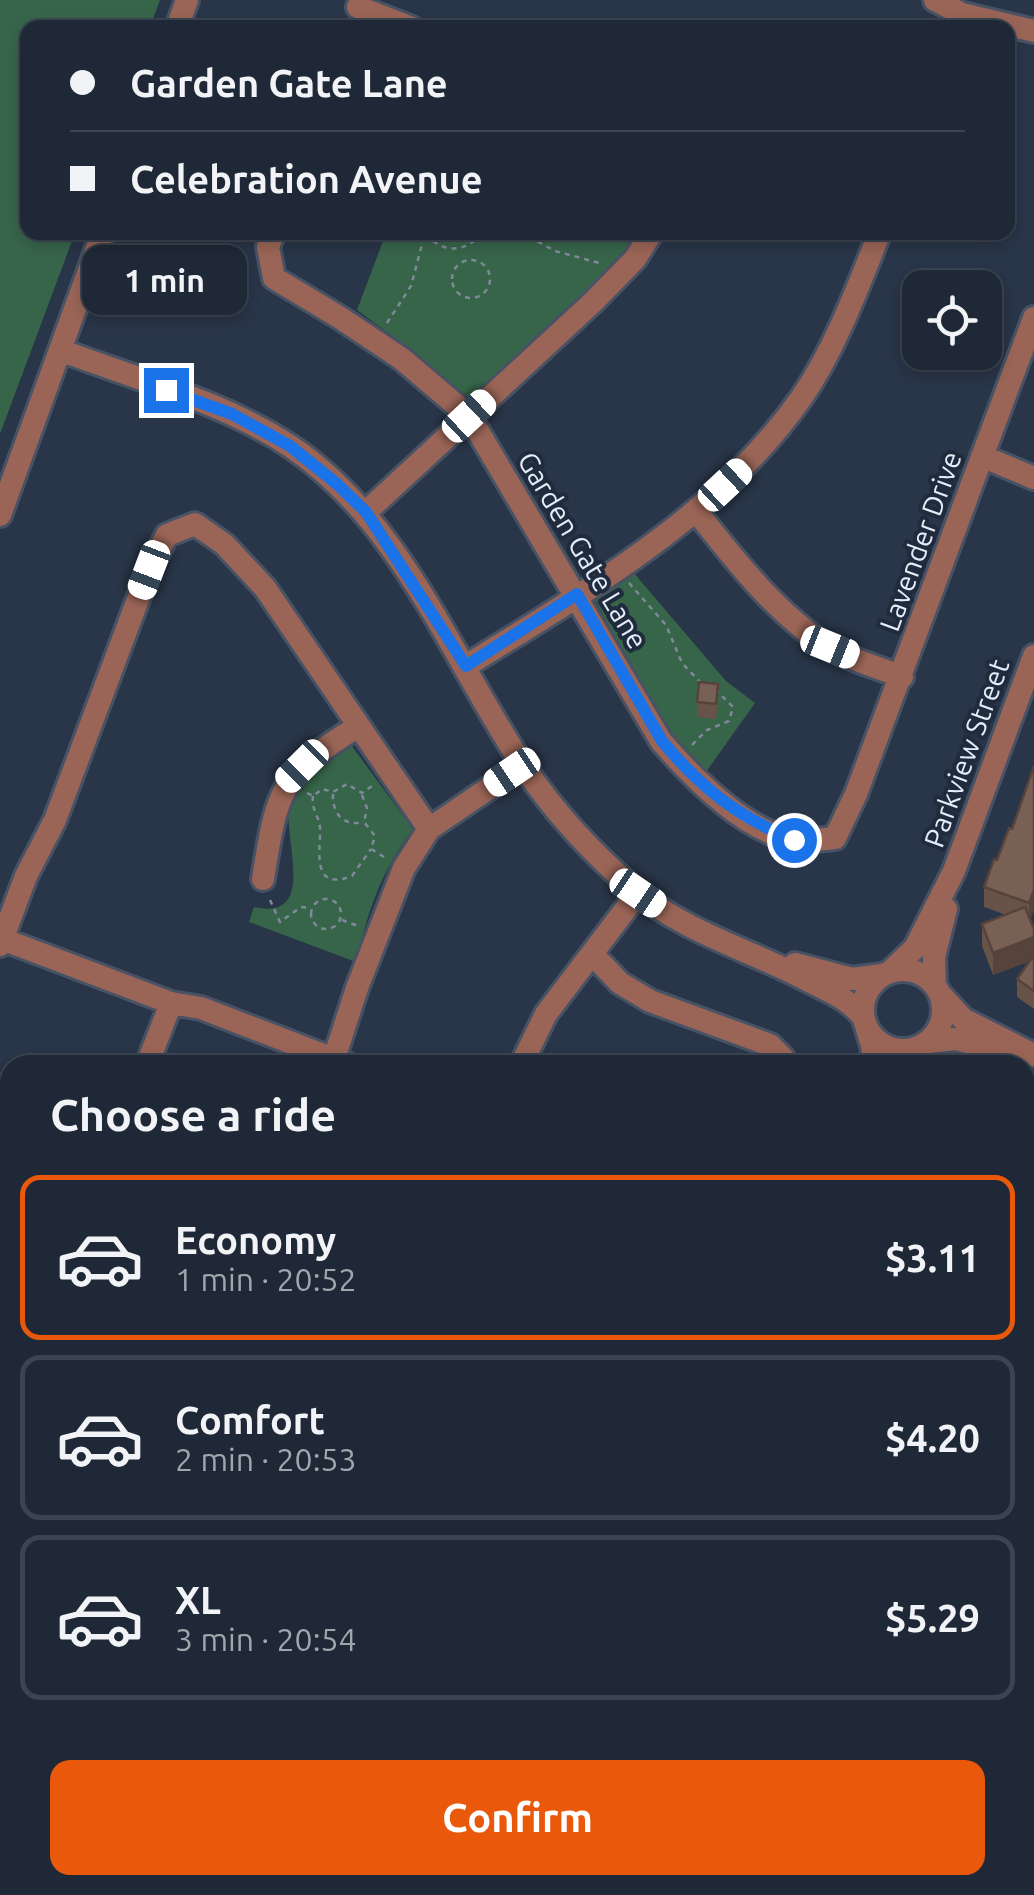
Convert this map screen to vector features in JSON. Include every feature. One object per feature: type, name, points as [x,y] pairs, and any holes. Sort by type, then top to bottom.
[{"type":"street","points":[[935,0],[958,20]]},
{"type":"street","points":[[356,12],[384,20]]},
{"type":"street","points":[[0,515],[100,240]]},
{"type":"street","name":"Garden Gate Lane","points":[[271,240],[268,247],[274,278],[374,340],[469,416],[662,741],[679,762],[710,793],[756,825],[794,840],[834,838]]},
{"type":"street","points":[[366,512],[619,274],[646,240]]},
{"type":"street","points":[[466,666],[696,511],[754,458],[803,396],[845,320],[877,240]]},
{"type":"street","name":"Lavender Drive","points":[[834,838],[856,794],[902,677],[1034,318]]},
{"type":"street","points":[[60,350],[232,414],[290,446],[366,512],[466,666],[523,765],[588,847],[638,893],[684,924],[763,956],[846,998],[889,1048],[910,1052],[956,1039],[1029,1055]]},
{"type":"street","points":[[982,456],[1034,478]]},
{"type":"street","points":[[696,511],[782,609],[830,647],[902,677]]},
{"type":"street","points":[[318,1055],[201,1008],[171,1003],[1,942],[26,876],[55,820],[149,570],[168,535],[196,524],[224,544],[265,588],[428,829]]},
{"type":"street","name":"Parkview Street","points":[[887,973],[915,948],[954,871],[1026,704],[1034,656]]},
{"type":"street","points":[[262,879],[274,813],[287,784],[316,752],[357,727]]},
{"type":"street","points":[[340,1055],[357,988],[404,868],[428,829],[523,765]]},
{"type":"street","name":"Parkview Street","points":[[937,990],[934,957],[954,871]]},
{"type":"street","points":[[526,1055],[546,1014],[638,893]]},
{"type":"street","points":[[592,954],[620,982],[650,1001],[770,1044],[778,1055]]},
{"type":"street","points":[[763,956],[852,978],[916,972],[963,1019],[1032,1055]]},
{"type":"street","points":[[873,1055],[865,1024],[866,994],[887,973]]},
{"type":"street","points":[[910,1052],[940,1025],[942,1004],[937,990]]},
{"type":"street","points":[[152,1055],[171,1003]]},
{"type":"path","points":[[374,340],[411,286],[423,240]]},
{"type":"path","points":[[434,240],[442,247],[462,248],[476,240]]},
{"type":"path","points":[[535,240],[555,251],[604,264],[619,274]]},
{"type":"path","points":[[462,248],[466,260]]},
{"type":"path","points":[[466,260],[482,263],[490,273],[486,291],[476,298],[459,294],[452,284],[454,270],[466,260]]},
{"type":"path","points":[[618,566],[640,599],[666,624],[674,649],[689,673],[726,696],[733,707],[729,721],[707,730],[679,762]]},
{"type":"path","points":[[707,730],[708,718]]},
{"type":"path","points":[[362,794],[390,774]]},
{"type":"path","points":[[287,784],[313,796]]},
{"type":"path","points":[[346,784],[362,794],[367,808],[364,822],[375,836],[371,849],[352,876],[337,879],[326,874],[318,860],[320,829],[313,796],[322,789],[333,792],[346,784]]},
{"type":"path","points":[[333,792],[333,807],[339,817],[354,824],[364,822]]},
{"type":"path","points":[[371,849],[404,868]]},
{"type":"path","points":[[262,879],[277,920],[285,920],[304,906],[312,908]]},
{"type":"path","points":[[330,898],[341,909],[340,920],[328,929],[318,927],[312,920],[312,908],[316,901],[330,898]]},
{"type":"green space","points":[[0,0],[160,0],[153,20],[20,20],[20,240],[72,240],[0,434]]},
{"type":"green space","points":[[383,240],[636,240],[611,274],[467,403],[422,358],[357,310]]},
{"type":"green space","points":[[633,572],[726,681],[755,703],[706,772],[656,711],[593,596]]},
{"type":"green space","points":[[351,745],[413,829],[377,892],[356,962],[249,922],[254,907],[274,908],[286,902],[292,889],[289,818],[294,794],[314,769]]},
{"type":"building","points":[[699,682],[718,684],[716,704],[697,702]]},
{"type":"building","points":[[1034,766],[1034,890],[1029,903],[984,887],[994,859],[997,860],[1009,828],[1012,829]]},
{"type":"building","points":[[1025,907],[1034,937],[993,953],[982,924]]},
{"type":"building","points":[[1034,955],[1034,991],[1017,979]]},
{"type":"route","points":[[166,390],[232,414],[290,446],[337,484],[366,512],[466,666],[577,594],[629,687],[679,762],[710,793],[756,825],[794,840]]}]
